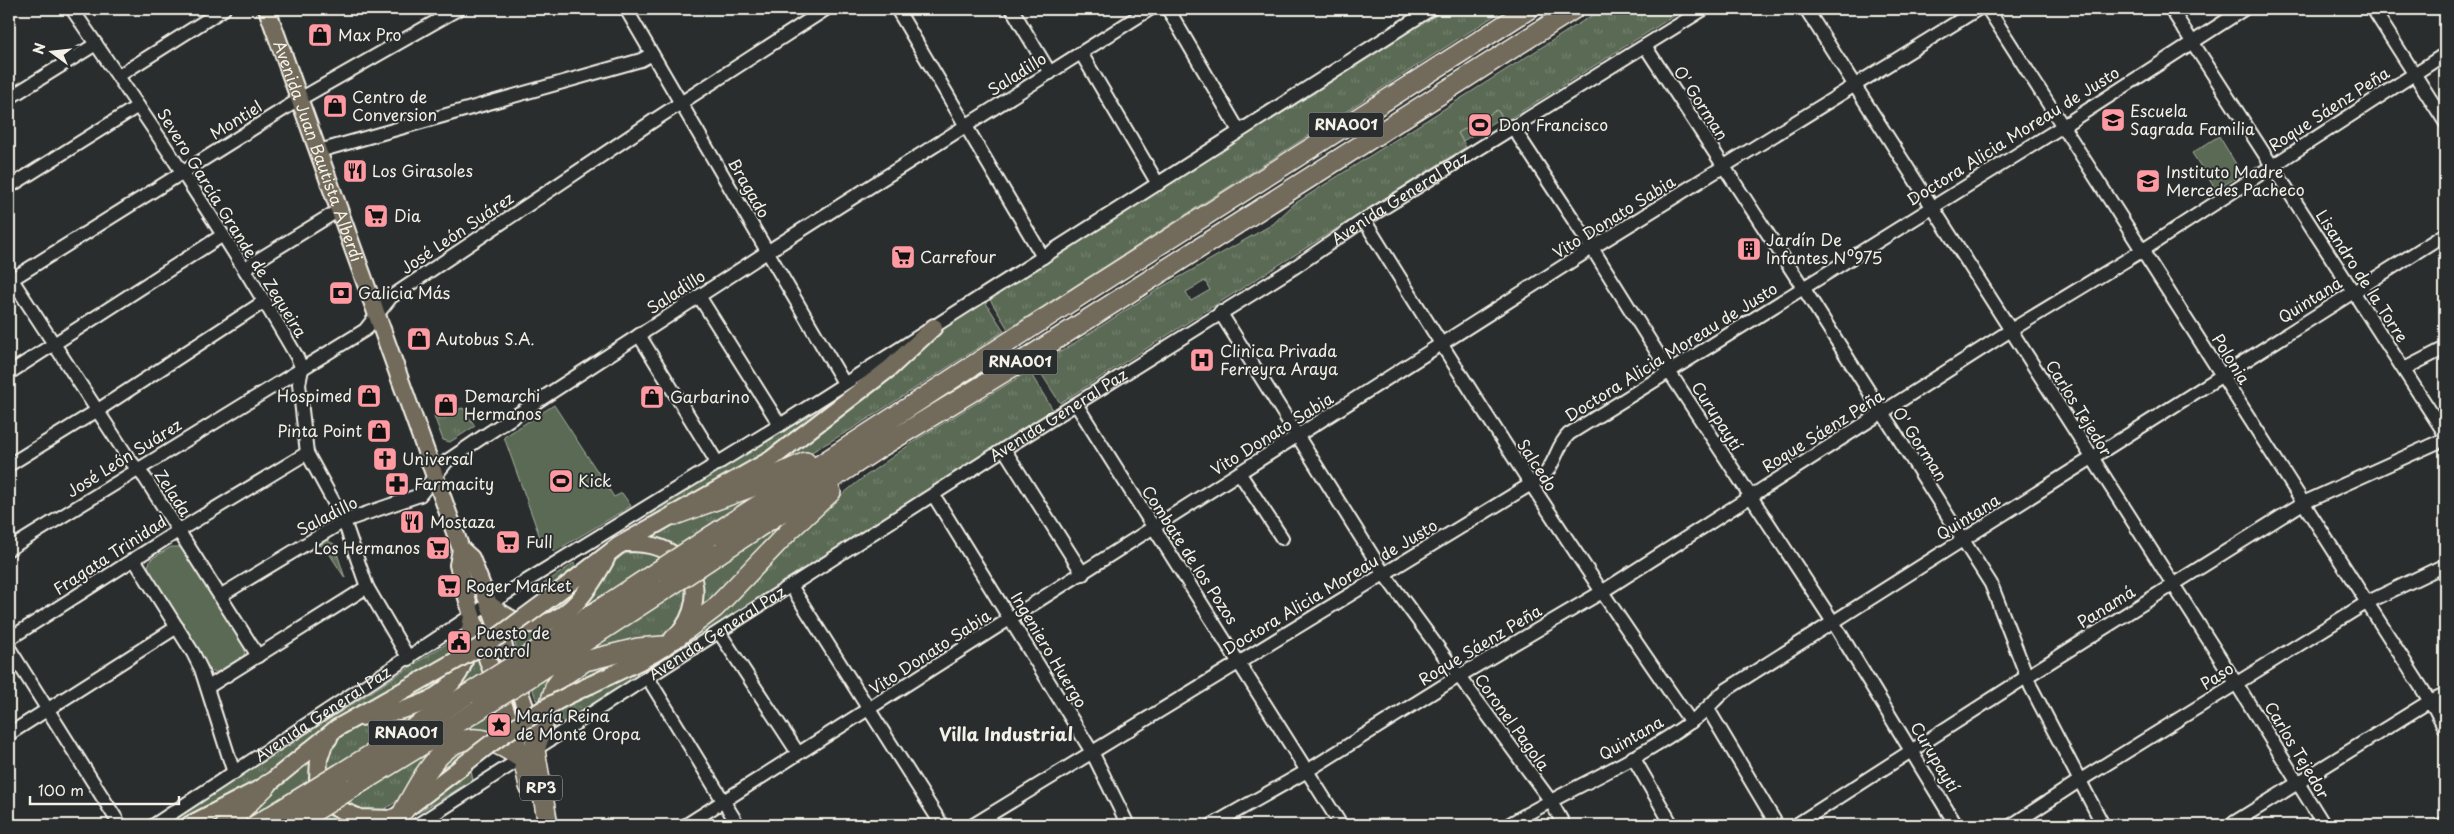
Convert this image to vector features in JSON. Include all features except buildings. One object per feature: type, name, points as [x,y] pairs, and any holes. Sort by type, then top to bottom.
[{"type":"highway","name":"RNA001","points":[[299,821],[477,711],[537,662],[655,573],[710,536],[864,435],[1529,9]]},
{"type":"highway","name":"RNA001","points":[[256,825],[470,693],[537,662],[667,588],[876,450],[1040,350],[1574,9]]},
{"type":"highway","points":[[675,515],[750,488],[864,435]]},
{"type":"highway","points":[[393,818],[438,756],[458,742],[472,739],[489,741],[529,754],[550,698],[564,675],[594,658],[668,643],[716,608],[809,511],[876,450]]},
{"type":"highway","name":"RP3","points":[[529,754],[536,825]]},
{"type":"highway","name":"RP3","points":[[529,754],[548,825]]},
{"type":"highway","points":[[226,825],[268,785]]},
{"type":"main road","name":"Avenida Juan Bautista Alberdi","points":[[267,9],[461,549],[472,558],[489,604],[531,724],[529,754]]},
{"type":"main road","points":[[189,825],[268,785],[337,728],[498,636],[624,543],[770,460],[890,368],[934,327]]},
{"type":"main road","points":[[337,728],[321,751],[318,779],[322,794],[327,801],[347,814],[373,820],[393,818],[495,739],[526,718],[556,700],[635,664],[668,643],[686,625],[693,608],[694,594],[690,570],[675,555],[654,544],[624,543]]},
{"type":"main road","name":"Avenida Juan Bautista Alberdi","points":[[461,549],[458,565],[472,616],[529,754]]},
{"type":"main road","points":[[489,604],[520,623],[539,624],[554,620],[577,603],[591,585],[609,553]]},
{"type":"main road","points":[[354,717],[384,714],[413,707],[440,694],[459,672],[466,652],[472,616]]},
{"type":"street","name":"Severo García Grande de Zequeira","points":[[72,9],[183,171],[265,300],[302,368]]},
{"type":"street","points":[[118,76],[224,9]]},
{"type":"street","name":"Montiel","points":[[10,278],[300,99],[458,9]]},
{"type":"street","name":"Bragado","points":[[626,9],[844,383]]},
{"type":"street","name":"José León Suárez","points":[[9,549],[136,468],[365,330],[378,316],[391,297],[826,9]]},
{"type":"street","points":[[897,9],[1043,257]]},
{"type":"street","points":[[1012,9],[1050,73]]},
{"type":"street","name":"Saladillo","points":[[220,596],[344,521],[420,495],[447,462],[639,335],[1150,9]]},
{"type":"street","points":[[1168,9],[1239,131]]},
{"type":"street","name":"Avenida General Paz","points":[[154,825],[409,659],[489,604],[718,464],[1432,9]]},
{"type":"street","name":"Avenida General Paz","points":[[417,825],[934,496],[1004,449],[1220,312],[1295,267],[1364,220],[1512,126],[1704,9]]},
{"type":"street","name":"Carlos Tejedor","points":[[1806,9],[2236,683],[2324,825]]},
{"type":"street","name":"Vito Donato Sabia","points":[[686,825],[1442,346],[1592,248],[1978,9]]},
{"type":"street","name":"Polonia","points":[[1988,9],[2430,701],[2445,728]]},
{"type":"street","name":"Lisandro de la Torre","points":[[2170,9],[2445,434]]},
{"type":"street","name":"Doctora Alicia Moreau de Justo","points":[[973,825],[1546,474],[1562,442],[1569,434],[1670,373],[2064,126],[2244,9]]},
{"type":"street","points":[[2373,9],[2445,122]]},
{"type":"street","points":[[9,98],[96,44]]},
{"type":"street","name":"O' Gorman","points":[[1645,46],[1804,289],[1881,414],[1995,592],[2026,677],[2103,825]]},
{"type":"street","points":[[1081,53],[1158,184]]},
{"type":"street","points":[[319,151],[641,60],[652,54]]},
{"type":"street","name":"Roque Sáenz Peña","points":[[1212,825],[1307,771],[1458,676],[1600,592],[2011,330],[2143,250],[2445,54]]},
{"type":"street","points":[[9,187],[138,106]]},
{"type":"street","name":"Curupaytí","points":[[1512,126],[1592,248],[1670,373],[1833,622],[1956,825]]},
{"type":"street","points":[[245,268],[339,210]]},
{"type":"street","name":"Salcedo","points":[[1364,220],[1529,484],[1600,592],[1691,722]]},
{"type":"street","name":"Quintana","points":[[1508,825],[1550,800],[1633,757],[1691,722],[1708,709],[1726,690],[2445,234]]},
{"type":"street","points":[[9,373],[223,235]]},
{"type":"street","name":"Zelada","points":[[10,278],[178,531],[258,656]]},
{"type":"street","points":[[700,296],[780,424]]},
{"type":"street","points":[[9,465],[98,410],[265,300]]},
{"type":"street","name":"Coronel Pagola","points":[[1220,312],[1384,574],[1550,800],[1564,825]]},
{"type":"street","points":[[639,335],[718,464]]},
{"type":"street","points":[[2404,369],[2445,348]]},
{"type":"street","points":[[302,368],[299,384],[307,453],[344,521],[367,587],[409,659]]},
{"type":"street","name":"Combate de los Pozos","points":[[1076,404],[1341,825]]},
{"type":"street","name":"Panamá","points":[[1796,825],[2026,677],[2303,504],[2445,439]]},
{"type":"street","points":[[1004,449],[1083,574]]},
{"type":"street","name":"Fragata Trinidad","points":[[9,640],[178,531],[307,453]]},
{"type":"street","points":[[1240,474],[1282,538]]},
{"type":"street","name":"Ingeniero Huergo","points":[[934,496],[1092,752],[1128,825]]},
{"type":"street","points":[[134,559],[193,653],[208,687],[234,773]]},
{"type":"street","name":"Paso","points":[[2012,825],[2079,781],[2366,603],[2445,565]]},
{"type":"street","points":[[791,586],[942,825]]},
{"type":"street","points":[[208,687],[367,587]]},
{"type":"street","points":[[9,734],[177,626]]},
{"type":"street","points":[[719,632],[798,753]]},
{"type":"street","points":[[9,648],[120,825]]},
{"type":"street","points":[[648,678],[738,825]]},
{"type":"street","points":[[2230,825],[2430,701],[2445,694]]},
{"type":"street","points":[[1708,709],[1777,825]]},
{"type":"street","points":[[1633,757],[1672,825]]},
{"type":"street","points":[[2441,825],[2445,823]]},
{"type":"green space","points":[[1443,9],[1505,9],[1008,329],[989,298]]},
{"type":"green space","points":[[1602,9],[1685,9],[1506,121],[1497,110],[1458,133],[1466,147],[1060,403],[1037,367],[1162,287],[1273,224],[1294,204]],"holes":[[[1205,281],[1210,290],[1191,301],[1186,292]]]},
{"type":"green space","name":"Don Francisco","points":[[1497,110],[1502,117],[1463,141],[1458,133]]},
{"type":"green space","points":[[2219,136],[2242,174],[2216,190],[2192,153]]},
{"type":"green space","points":[[984,300],[1004,331],[852,429],[787,466],[751,478],[950,324]]},
{"type":"green space","points":[[1029,371],[1053,410],[558,729],[553,727],[551,718],[554,710],[669,649],[810,521],[860,480],[919,438]]},
{"type":"green space","points":[[865,378],[765,456],[648,518],[645,516]]},
{"type":"green space","name":"Kick","points":[[554,405],[614,497],[622,493],[631,506],[554,552],[547,541],[542,543],[504,437]]},
{"type":"green space","points":[[463,408],[475,426],[450,442],[443,440],[434,416]]},
{"type":"green space","points":[[765,487],[677,546],[663,539],[652,538],[651,533]]},
{"type":"green space","points":[[795,516],[700,611],[703,590],[701,576]]},
{"type":"green space","points":[[324,539],[334,544],[345,578],[325,547],[316,544]]},
{"type":"green space","points":[[171,547],[180,547],[185,553],[245,648],[244,657],[223,672],[213,672],[208,667],[150,573],[148,566],[151,559]]},
{"type":"green space","points":[[647,551],[661,556],[518,652],[512,635],[523,629],[534,630],[624,554]]},
{"type":"green space","points":[[574,563],[576,567],[545,593],[542,585]]},
{"type":"green space","points":[[590,574],[575,596],[563,608],[547,615],[538,616]]},
{"type":"green space","points":[[689,584],[685,614],[678,624],[667,633],[636,646],[574,660]]},
{"type":"green space","points":[[452,640],[459,647],[456,655],[249,790],[180,825],[165,825]]},
{"type":"green space","points":[[478,657],[485,673],[323,775],[323,764],[334,742],[346,732],[373,721],[404,715],[469,662]]},
{"type":"green space","points":[[631,657],[557,695],[560,687],[589,665]]},
{"type":"green space","points":[[563,669],[542,702],[536,700],[532,687]]},
{"type":"green space","points":[[454,671],[434,693],[381,711]]},
{"type":"green space","points":[[496,709],[502,727],[490,736],[451,740]]},
{"type":"green space","points":[[479,744],[419,791],[440,760]]},
{"type":"green space","points":[[442,745],[410,788],[390,806],[378,812],[365,814],[343,806]]},
{"type":"green space","points":[[312,758],[310,782],[240,825],[234,825]]},
{"type":"green space","points":[[470,766],[473,780],[418,813],[417,811]]},
{"type":"green space","points":[[328,815],[351,825],[312,825]]},
{"type":"place","name":"Max Pro","points":[[320,35]]},
{"type":"place","name":"Centro de Conversion","points":[[335,106]]},
{"type":"place","name":"Escuela Sagrada Familia","points":[[2113,120]]},
{"type":"place","name":"Don Francisco","points":[[1480,125]]},
{"type":"place","name":"Los Girasoles","points":[[355,171]]},
{"type":"place","name":"Instituto Madre Mercedes Pacheco","points":[[2148,181]]},
{"type":"place","name":"Dia","points":[[376,216]]},
{"type":"place","name":"Jardín De Infantes Nº975","points":[[1749,249]]},
{"type":"place","name":"Carrefour","points":[[903,257]]},
{"type":"place","name":"Galicia Más","points":[[341,293]]},
{"type":"place","name":"Autobus S.A.","points":[[419,339]]},
{"type":"place","name":"Clinica Privada Ferreyra Araya","points":[[1202,360]]},
{"type":"place","name":"Hospimed","points":[[369,396]]},
{"type":"place","name":"Garbarino","points":[[652,397]]},
{"type":"place","name":"Demarchi Hermanos","points":[[446,405]]},
{"type":"place","name":"Pinta Point","points":[[379,431]]},
{"type":"place","name":"Universal","points":[[385,459]]},
{"type":"place","name":"Kick","points":[[561,481]]},
{"type":"place","name":"Farmacity","points":[[397,484]]},
{"type":"place","name":"Mostaza","points":[[412,522]]},
{"type":"place","name":"Full","points":[[508,542]]},
{"type":"place","name":"Los Hermanos","points":[[438,548]]},
{"type":"place","name":"Roger Market","points":[[449,586]]},
{"type":"place","name":"Puesto de control","points":[[459,642]]},
{"type":"place","name":"María Reina de Monte Oropa","points":[[499,725]]},
{"type":"district","name":"Villa Industrial","points":[[1006,735]]}]
